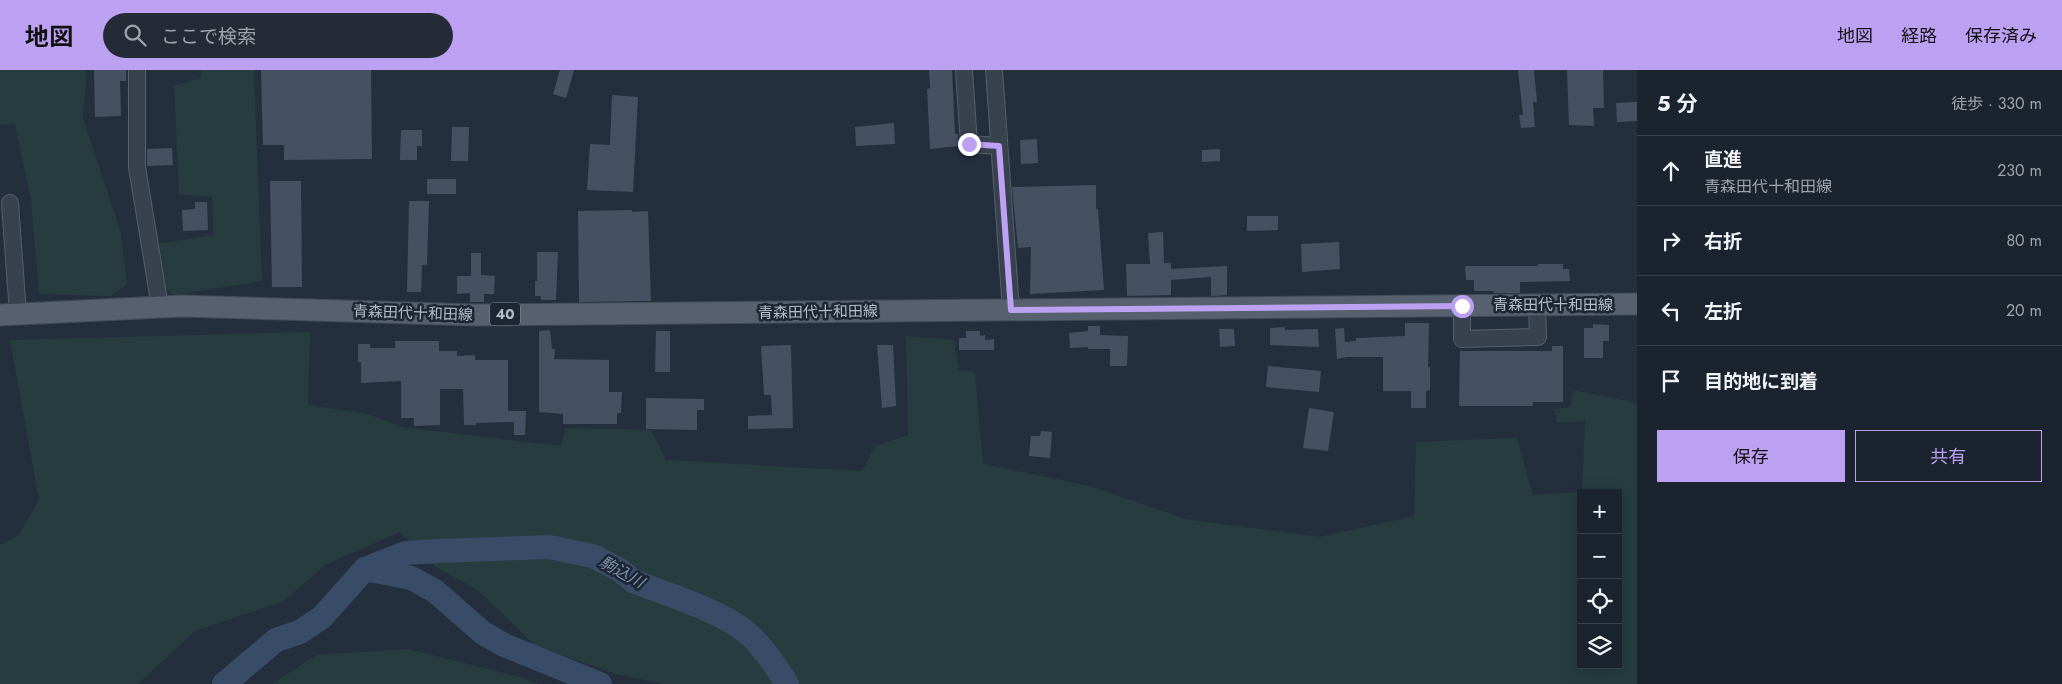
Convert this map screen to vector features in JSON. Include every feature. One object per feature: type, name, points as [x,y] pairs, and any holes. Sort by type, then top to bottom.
[{"type":"main road","name":"青森田代十和田線","points":[[9,314],[182,306],[475,314],[1637,304]]},
{"type":"street","points":[[137,70],[137,167],[160,307]]},
{"type":"street","points":[[964,70],[969,144],[999,146]]},
{"type":"street","points":[[994,70],[1011,310]]},
{"type":"street","points":[[9,314],[10,203]]},
{"type":"street","points":[[1462,306],[1462,339],[1538,336],[1537,305]]},
{"type":"green space","points":[[0,70],[87,70],[83,118],[121,233],[127,284],[111,296],[39,294],[31,200],[15,124],[0,125]]},
{"type":"green space","points":[[201,70],[254,70],[262,281],[174,295],[162,285],[157,244],[213,235],[212,197],[179,194],[174,86],[200,78]]},
{"type":"green space","points":[[310,332],[308,405],[368,414],[402,427],[561,446],[565,428],[651,430],[666,460],[862,471],[875,446],[908,435],[906,336],[954,340],[959,370],[975,372],[983,464],[1090,486],[1186,519],[1319,537],[1414,516],[1416,442],[1517,438],[1533,495],[1577,492],[1577,669],[1622,669],[1622,489],[1582,489],[1585,421],[1557,423],[1554,409],[1570,407],[1573,390],[1637,403],[1637,684],[662,684],[616,674],[535,646],[479,591],[436,567],[400,532],[325,565],[284,601],[195,631],[138,684],[0,684],[0,545],[18,536],[39,500],[10,340]]},
{"type":"green space","points":[[408,649],[520,677],[539,684],[272,684],[316,655]]},
{"type":"building","points":[[94,70],[126,70],[126,81],[120,81],[121,116],[95,117]]},
{"type":"building","points":[[261,70],[371,70],[372,159],[284,160],[284,145],[263,145]]},
{"type":"building","points":[[560,70],[574,70],[566,98],[553,94]]},
{"type":"building","points":[[929,70],[952,70],[955,134],[958,134],[958,146],[930,149],[927,89],[930,88]]},
{"type":"building","points":[[1518,70],[1534,70],[1537,102],[1533,102],[1535,127],[1521,128],[1519,115],[1523,115]]},
{"type":"building","points":[[1567,70],[1603,70],[1604,108],[1593,108],[1594,126],[1569,125]]},
{"type":"building","points":[[612,95],[638,97],[633,192],[587,190],[590,144],[610,145]]},
{"type":"building","points":[[1637,102],[1637,121],[1617,122],[1616,103]]},
{"type":"building","points":[[894,123],[895,144],[856,146],[855,127]]},
{"type":"building","points":[[452,127],[469,127],[468,161],[451,161]]},
{"type":"building","points":[[401,130],[422,130],[422,146],[417,146],[417,160],[400,160]]},
{"type":"building","points":[[1037,139],[1038,163],[1021,164],[1020,140]]},
{"type":"building","points":[[172,148],[173,165],[147,166],[147,149]]},
{"type":"building","points":[[1220,149],[1220,161],[1202,162],[1202,150]]},
{"type":"building","points":[[427,179],[456,179],[456,194],[427,194]]},
{"type":"building","points":[[270,181],[301,181],[302,287],[272,287]]},
{"type":"building","points":[[1096,185],[1096,209],[1098,209],[1104,290],[1030,294],[1031,247],[1018,248],[1012,187]]},
{"type":"building","points":[[409,201],[429,201],[427,265],[422,265],[421,292],[407,292]]},
{"type":"building","points":[[195,202],[207,202],[208,230],[183,231],[182,210],[195,209]]},
{"type":"building","points":[[632,210],[632,212],[648,211],[651,301],[579,302],[578,211]]},
{"type":"building","points":[[1247,216],[1278,216],[1278,230],[1247,231]]},
{"type":"building","points":[[1163,232],[1164,263],[1171,263],[1171,269],[1227,266],[1227,295],[1211,296],[1211,277],[1171,280],[1171,295],[1127,296],[1126,264],[1150,264],[1148,233]]},
{"type":"building","points":[[1339,242],[1340,269],[1302,272],[1301,244]]},
{"type":"building","points":[[537,252],[558,252],[556,300],[541,300],[541,296],[535,296]]},
{"type":"building","points":[[471,253],[481,253],[481,275],[495,276],[494,294],[484,294],[484,302],[470,302],[470,293],[457,294],[457,276],[471,276]]},
{"type":"building","points":[[1538,264],[1563,264],[1563,269],[1569,269],[1570,281],[1520,282],[1520,293],[1494,293],[1494,291],[1474,291],[1474,280],[1466,280],[1465,266],[1538,266]]},
{"type":"building","points":[[1405,323],[1429,323],[1428,367],[1430,367],[1430,390],[1426,391],[1426,408],[1411,408],[1411,391],[1383,391],[1383,357],[1347,357],[1337,359],[1335,329],[1344,328],[1345,342],[1356,341],[1356,338],[1405,336]]},
{"type":"building","points":[[1593,324],[1609,325],[1609,341],[1603,341],[1603,358],[1584,358],[1584,328],[1593,328]]},
{"type":"building","points":[[1088,326],[1100,326],[1100,335],[1128,336],[1127,366],[1110,366],[1110,349],[1070,348],[1069,333],[1088,331]]},
{"type":"building","points":[[1285,327],[1285,330],[1318,329],[1319,347],[1270,345],[1270,328]]},
{"type":"building","points":[[1219,329],[1234,329],[1235,346],[1220,347]]},
{"type":"building","points":[[550,330],[552,349],[555,349],[554,359],[609,360],[609,392],[622,392],[621,413],[617,413],[617,424],[563,424],[563,414],[539,412],[539,331]]},
{"type":"building","points":[[656,331],[670,331],[670,372],[655,372]]},
{"type":"building","points":[[966,331],[980,331],[980,336],[985,335],[985,340],[994,339],[994,350],[959,350],[959,338],[966,338]]},
{"type":"building","points":[[395,341],[439,341],[439,351],[457,351],[457,356],[475,355],[475,360],[508,360],[508,411],[526,411],[525,435],[514,435],[514,422],[464,425],[463,389],[440,389],[440,425],[414,426],[414,418],[401,418],[401,381],[361,383],[361,362],[358,362],[358,344],[370,344],[370,348],[395,348]]},
{"type":"building","points":[[791,345],[793,428],[748,429],[748,416],[772,415],[771,395],[764,395],[761,346]]},
{"type":"building","points":[[877,345],[893,345],[896,406],[882,408]]},
{"type":"building","points":[[1552,346],[1563,346],[1563,402],[1533,402],[1533,406],[1459,406],[1460,351],[1552,351]]},
{"type":"building","points":[[1268,366],[1321,371],[1319,392],[1266,387]]},
{"type":"building","points":[[646,398],[704,399],[704,410],[697,410],[697,430],[646,429]]},
{"type":"building","points":[[1309,408],[1334,412],[1328,451],[1303,448]]},
{"type":"building","points":[[1041,431],[1052,432],[1050,458],[1029,456],[1031,436],[1040,436]]},
{"type":"waterway","name":"駒込川","points":[[224,684],[276,640],[300,632],[322,617],[365,569],[406,553],[549,547],[593,556],[620,570],[633,581],[692,603],[735,624],[764,650],[787,684]]},
{"type":"waterway","name":"駒込川","points":[[365,569],[411,578],[435,591],[483,633],[504,645],[600,684]]},
{"type":"route","points":[[969,144],[999,146],[1011,310],[1462,306]]}]
